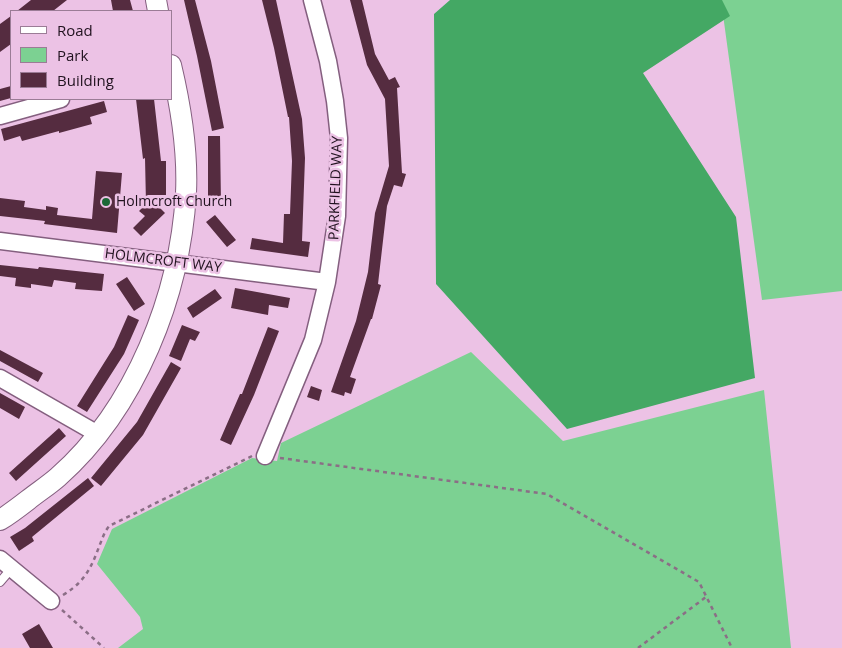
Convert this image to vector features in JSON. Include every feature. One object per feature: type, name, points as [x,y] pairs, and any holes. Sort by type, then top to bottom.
[{"type":"street","name":"PARKFIELD WAY","points":[[265,456],[313,340],[327,282],[337,216],[338,138],[332,85],[312,0]]},
{"type":"street","points":[[0,520],[58,478],[96,436],[121,401],[142,364],[157,325],[176,262],[186,192],[182,119],[172,72]]},
{"type":"street","points":[[0,116],[57,100]]},
{"type":"street","name":"HOLMCROFT WAY","points":[[0,241],[327,282]]},
{"type":"street","points":[[0,378],[89,429],[96,436]]},
{"type":"street","points":[[6,564],[51,601]]},
{"type":"lane","points":[[0,582],[6,564]]},
{"type":"path","points":[[76,587],[87,575],[109,526],[253,455],[265,456],[547,494],[699,582],[732,648]]},
{"type":"path","points":[[638,648],[706,597]]},
{"type":"path","points":[[51,601],[104,648]]},
{"type":"green space","points":[[450,0],[722,0],[730,16],[643,73],[736,217],[755,378],[567,429],[436,284],[434,14]]},
{"type":"green space","points":[[721,0],[842,0],[842,291],[762,300]]},
{"type":"green space","points":[[471,352],[563,441],[764,390],[791,648],[118,648],[143,629],[140,617],[97,564],[112,529],[252,458],[277,461],[281,443]]},
{"type":"building","points":[[31,0],[67,0],[54,10],[18,10]]},
{"type":"building","points":[[111,0],[130,0],[133,10],[113,10]]},
{"type":"building","points":[[184,0],[195,0],[211,61],[224,128],[212,131]]},
{"type":"building","points":[[262,0],[276,0],[302,119],[305,158],[302,241],[310,242],[308,257],[250,249],[252,238],[283,243],[284,214],[290,214],[292,161],[289,117]]},
{"type":"building","points":[[350,0],[362,0],[375,54],[389,80],[395,77],[400,87],[397,88],[402,173],[406,174],[402,187],[394,185],[387,206],[378,284],[381,285],[372,319],[350,377],[356,379],[351,394],[345,392],[344,396],[331,392],[356,321],[368,272],[375,213],[389,166],[385,99],[367,65]]},
{"type":"building","points":[[10,17],[10,45],[0,52],[0,24]]},
{"type":"building","points":[[10,86],[10,98],[0,101],[0,89]]},
{"type":"building","points":[[136,100],[154,100],[161,161],[166,161],[166,195],[147,195],[165,213],[141,236],[133,228],[145,216],[139,211],[146,204],[145,158],[143,159]]},
{"type":"building","points":[[104,101],[107,112],[90,117],[92,124],[22,141],[20,136],[4,141],[1,129]]},
{"type":"building","points":[[208,136],[220,136],[221,204],[208,204]]},
{"type":"building","points":[[96,171],[122,173],[117,233],[44,224],[45,221],[0,216],[0,198],[25,201],[24,207],[46,210],[46,206],[58,208],[57,215],[92,219]]},
{"type":"building","points":[[215,215],[236,240],[227,247],[206,222]]},
{"type":"building","points":[[0,265],[104,274],[102,291],[75,289],[76,283],[54,280],[52,287],[31,284],[31,288],[15,286],[16,278],[0,276]]},
{"type":"building","points":[[127,277],[145,304],[134,311],[116,284]]},
{"type":"building","points":[[235,288],[290,298],[288,308],[269,305],[268,315],[231,308]]},
{"type":"building","points":[[215,289],[222,298],[193,318],[187,308]]},
{"type":"building","points":[[128,315],[139,320],[124,354],[87,412],[77,406],[114,347]]},
{"type":"building","points":[[182,325],[200,332],[195,341],[190,339],[181,361],[169,356]]},
{"type":"building","points":[[268,327],[279,331],[254,395],[231,445],[220,440],[240,394],[242,394]]},
{"type":"building","points":[[0,350],[43,373],[38,382],[0,361]]},
{"type":"building","points":[[171,362],[181,368],[143,435],[101,486],[91,478],[137,422]]},
{"type":"building","points":[[311,386],[322,390],[319,401],[307,397]]},
{"type":"building","points":[[0,393],[25,407],[19,419],[0,408]]},
{"type":"building","points":[[59,428],[66,436],[16,481],[9,473]]},
{"type":"building","points":[[88,478],[94,486],[32,537],[34,541],[19,551],[10,537],[25,528]]},
{"type":"building","points":[[39,624],[53,648],[30,648],[22,634]]},
{"type":"place","name":"Holmcroft Church","points":[[106,202]]}]
